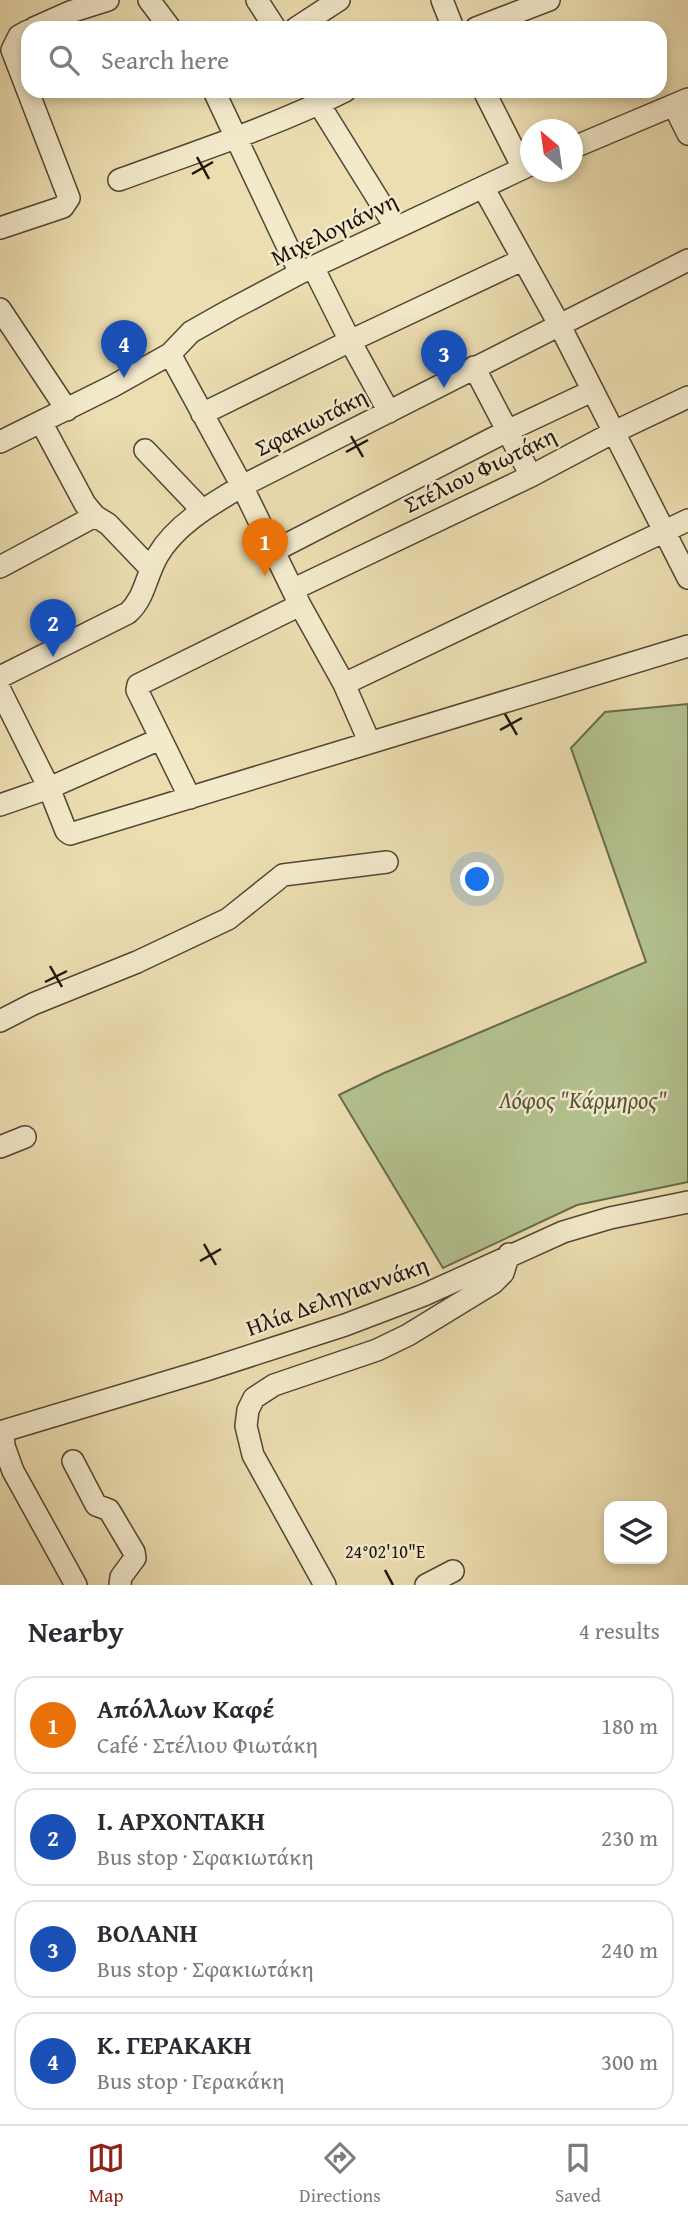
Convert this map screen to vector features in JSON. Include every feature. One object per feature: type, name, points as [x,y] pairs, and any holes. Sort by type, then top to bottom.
[{"type":"street","points":[[50,21],[108,0]]},
{"type":"street","points":[[149,0],[165,21]]},
{"type":"street","points":[[257,0],[270,21]]},
{"type":"street","points":[[307,21],[339,0]]},
{"type":"street","points":[[442,0],[450,21]]},
{"type":"street","points":[[494,21],[549,0]]},
{"type":"street","points":[[21,35],[12,50],[21,73]]},
{"type":"street","points":[[0,228],[63,208],[68,201],[68,194],[31,98]]},
{"type":"street","points":[[218,98],[307,270],[389,412]]},
{"type":"street","points":[[119,180],[331,98]]},
{"type":"street","points":[[488,98],[520,155]]},
{"type":"street","points":[[583,143],[681,103],[688,134]]},
{"type":"street","points":[[319,104],[396,228]]},
{"type":"street","name":"Μιχελογιάννη","points":[[0,442],[67,410],[170,354],[191,332],[307,270],[520,169]]},
{"type":"street","points":[[483,187],[560,326],[688,578]]},
{"type":"street","points":[[202,414],[522,260]]},
{"type":"street","name":"Σφακιωτάκη","points":[[0,677],[128,613],[136,606],[159,553],[170,539],[202,510],[242,486],[688,260]]},
{"type":"street","points":[[0,309],[67,410]]},
{"type":"street","points":[[170,354],[242,486],[344,684],[369,741]]},
{"type":"street","points":[[474,367],[531,476]]},
{"type":"street","points":[[274,551],[507,431],[593,391]]},
{"type":"street","name":"Στέλιου Φιωτάκη","points":[[160,739],[137,690],[138,685],[297,597],[614,432],[688,397]]},
{"type":"street","points":[[41,422],[72,482],[95,516],[108,524],[150,569]]},
{"type":"street","points":[[145,450],[202,510]]},
{"type":"street","points":[[0,567],[95,516]]},
{"type":"street","points":[[344,684],[688,520]]},
{"type":"street","points":[[0,691],[49,788],[66,831],[70,834],[688,646]]},
{"type":"street","points":[[0,805],[49,788],[160,739],[190,798]]},
{"type":"street","points":[[0,1021],[228,919],[283,875],[387,862]]},
{"type":"street","points":[[0,1147],[24,1137]]},
{"type":"street","name":"Ηλία Δεληγιαννάκη","points":[[1,1431],[203,1371],[345,1325],[424,1295],[509,1254],[563,1232],[610,1218],[688,1202]]},
{"type":"street","points":[[325,1585],[253,1455],[246,1426],[248,1410],[254,1398],[274,1385],[352,1360],[408,1335],[493,1283],[503,1273],[509,1254]]},
{"type":"street","points":[[1,1431],[13,1471],[76,1585]]},
{"type":"street","points":[[73,1461],[96,1505],[109,1510],[134,1552],[135,1558],[121,1577],[120,1585]]},
{"type":"street","points":[[425,1585],[453,1571]]},
{"type":"green space","name":"Λόφος \"Κάρμηρος\"","points":[[688,704],[688,1182],[577,1205],[443,1268],[339,1095],[384,1073],[646,962],[571,748],[605,712]]},
{"type":"place","name":"Κ. ΓΕΡΑΚΑΚΗ","points":[[124,378]]},
{"type":"place","name":"ΒΟΛΑΝΗ","points":[[444,388]]},
{"type":"place","name":"Απόλλων Καφέ","points":[[265,576]]},
{"type":"place","name":"Ι. ΑΡΧΟΝΤΑΚΗ","points":[[53,657]]}]
